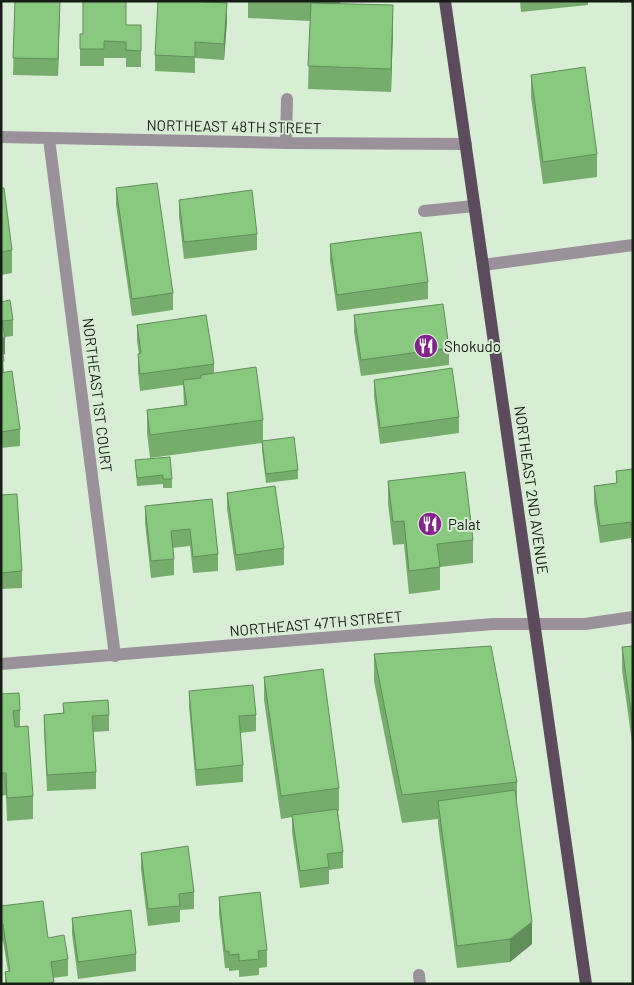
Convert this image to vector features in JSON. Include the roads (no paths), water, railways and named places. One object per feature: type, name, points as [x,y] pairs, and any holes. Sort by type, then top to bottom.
[{"type":"main road","name":"NORTHEAST 2ND AVENUE","points":[[445,1],[586,984]]},
{"type":"street","points":[[286,143],[287,99]]},
{"type":"street","name":"NORTHEAST 48TH STREET","points":[[1,137],[286,143],[466,144]]},
{"type":"street","name":"NORTHEAST 1ST COURT","points":[[49,139],[115,656]]},
{"type":"street","points":[[424,211],[474,206]]},
{"type":"street","points":[[483,265],[633,245]]},
{"type":"street","name":"NORTHEAST 47TH STREET","points":[[1,664],[493,624],[585,624],[633,618]]},
{"type":"place","name":"Shokudo","points":[[426,346]]},
{"type":"place","name":"Palat","points":[[430,524]]}]
